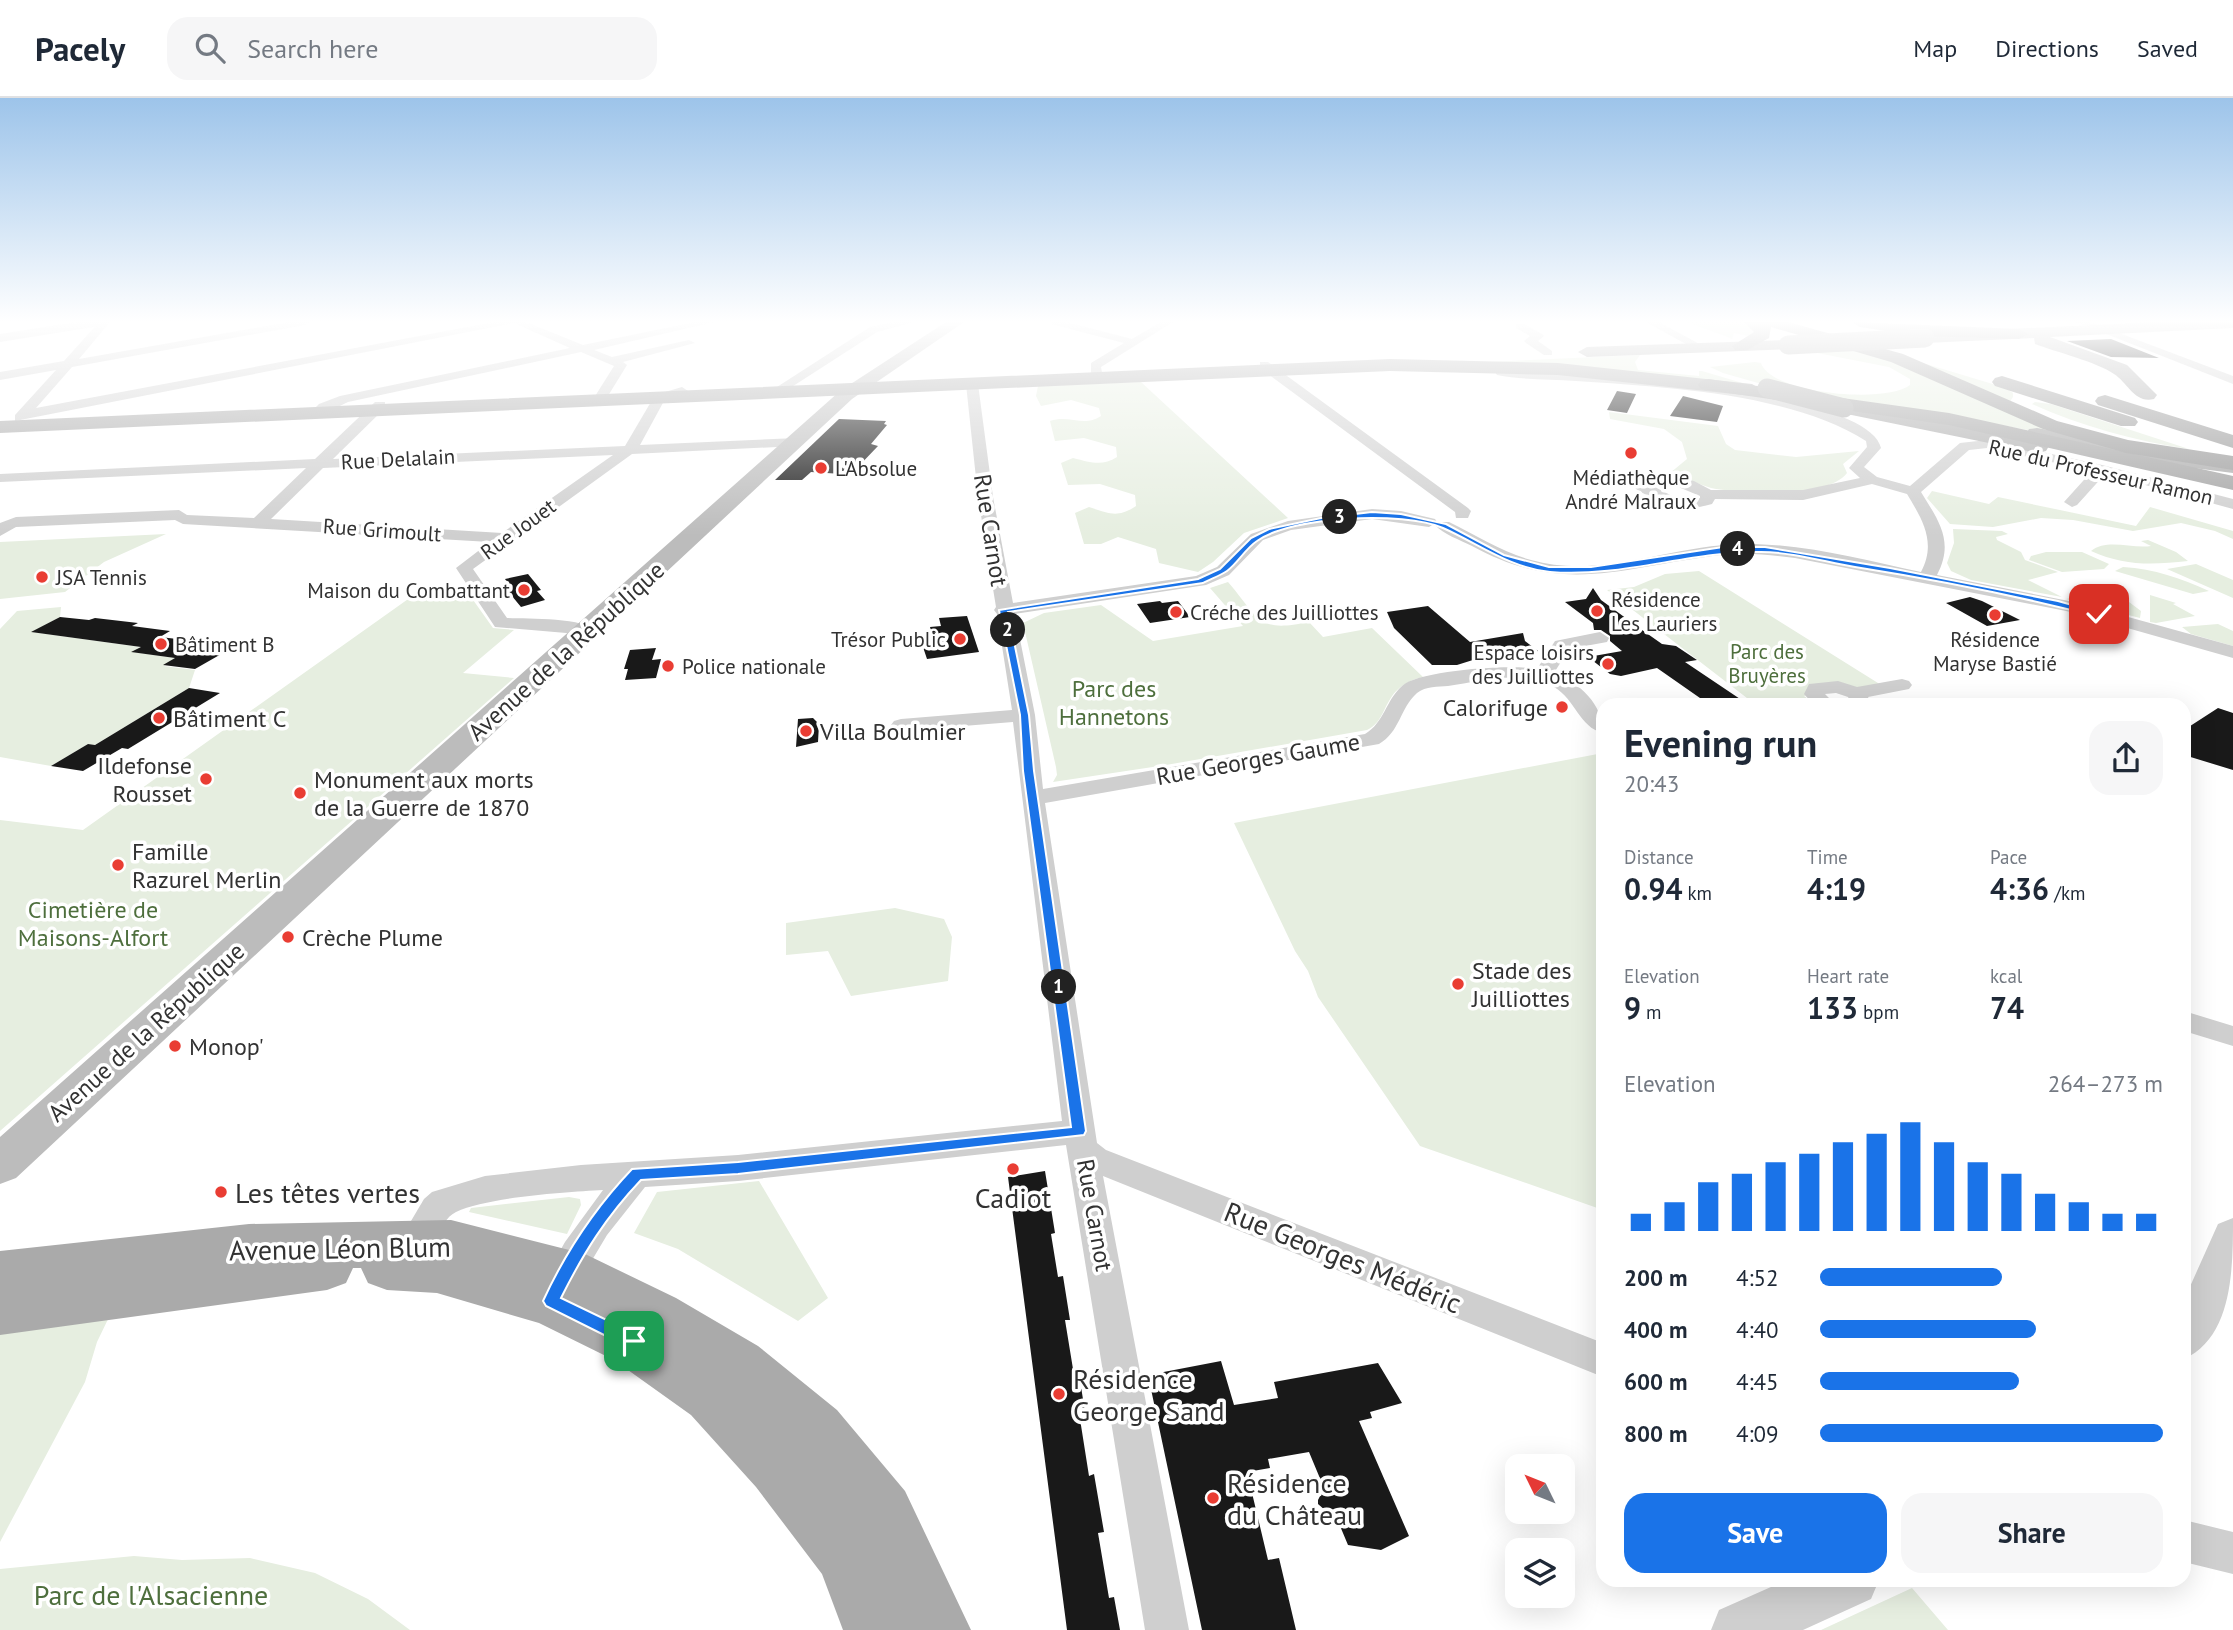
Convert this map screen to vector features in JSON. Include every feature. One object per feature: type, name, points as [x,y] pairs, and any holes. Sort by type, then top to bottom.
[{"type":"highway","points":[[1770,393],[1921,414],[2233,484]]},
{"type":"highway","points":[[1978,393],[2050,425],[2163,455]]},
{"type":"highway","points":[[2038,393],[2233,456]]},
{"type":"highway","points":[[2078,393],[2233,442]]},
{"type":"highway","points":[[2147,396],[2170,409],[2233,431]]},
{"type":"highway","points":[[2038,446],[2233,484]]},
{"type":"main road","points":[[9,424],[653,393]]},
{"type":"main road","points":[[600,398],[740,393]]},
{"type":"main road","name":"Avenue de la République","points":[[0,1165],[850,393]]},
{"type":"main road","points":[[1774,393],[1919,412],[2233,465]]},
{"type":"main road","points":[[1788,393],[1844,408],[2038,446]]},
{"type":"main road","name":"Avenue Léon Blum","points":[[0,1275],[425,1226],[451,1242],[559,1286],[656,1316],[737,1365],[815,1431],[882,1514],[936,1630]]},
{"type":"main road","name":"Avenue Léon Blum","points":[[0,1310],[344,1264],[437,1269],[559,1286],[712,1395],[778,1465],[846,1552],[878,1630]]},
{"type":"street","points":[[9,424],[39,393]]},
{"type":"street","points":[[9,424],[159,393]]},
{"type":"street","points":[[321,410],[344,399],[370,393]]},
{"type":"street","points":[[600,398],[603,393]]},
{"type":"street","points":[[659,398],[674,393]]},
{"type":"street","name":"Rue Carnot","points":[[976,393],[973,417],[1003,610],[1025,715],[1032,798],[1082,1141],[1167,1630]]},
{"type":"street","points":[[1297,393],[1435,513],[1465,525],[1501,556],[1537,567],[1591,570],[1748,548],[1798,553],[2074,607],[2233,652]]},
{"type":"street","points":[[1710,393],[1789,404],[1833,415],[1866,433],[1872,439],[1874,448],[1856,468],[1872,480],[1913,491],[1936,530],[1934,564],[1927,578]]},
{"type":"street","name":"Rue Jouet","points":[[588,632],[582,629],[501,622],[464,568],[631,448],[659,398]]},
{"type":"street","points":[[259,522],[377,408]]},
{"type":"street","name":"Rue Delalain","points":[[0,478],[797,442]]},
{"type":"street","name":"Rue du Professeur Ramon","points":[[1913,491],[1965,446],[1973,443],[2102,470],[2233,504]]},
{"type":"street","points":[[2038,446],[2233,495]]},
{"type":"street","points":[[2072,502],[2102,470]]},
{"type":"street","points":[[1708,494],[1803,495],[1872,480]]},
{"type":"street","points":[[1003,610],[1200,581],[1223,571],[1254,540],[1271,531],[1346,516],[1401,516],[1463,511],[1465,525]]},
{"type":"street","name":"Rue Grimoult","points":[[0,531],[165,526],[191,518],[505,538]]},
{"type":"street","points":[[1542,676],[1562,645],[1600,638]]},
{"type":"street","name":"Rue Georges Gaume","points":[[1032,798],[1371,739],[1386,730],[1411,689],[1425,683],[1501,671],[1542,676],[1573,690],[1596,724]]},
{"type":"street","points":[[1862,698],[1902,685]]},
{"type":"street","points":[[1818,698],[1814,694],[1816,688],[1838,687],[1857,698]]},
{"type":"street","points":[[901,725],[1025,715]]},
{"type":"street","points":[[2191,1023],[2233,1037]]},
{"type":"street","points":[[425,1226],[447,1200],[485,1190],[637,1174],[1082,1141]]},
{"type":"street","name":"Rue Georges Médéric","points":[[1082,1141],[1095,1159],[1596,1357]]},
{"type":"street","points":[[559,1286],[578,1248],[609,1203],[637,1174]]},
{"type":"street","points":[[2191,1331],[2196,1326],[2233,1237]]},
{"type":"street","points":[[2191,1543],[2233,1553]]},
{"type":"street","points":[[1739,1630],[1836,1587]]},
{"type":"green space","points":[[1037,393],[1153,393],[1288,518],[1244,533],[1198,572],[1159,563],[1156,549],[1118,537],[1101,544],[1084,544],[1075,513],[1089,507],[1108,513],[1124,512],[1136,506],[1135,495],[1100,484],[1068,485],[1061,463],[1073,458],[1107,462],[1117,457],[1116,447],[1084,438],[1055,441],[1050,421],[1088,421],[1101,416],[1099,408],[1071,400],[1041,406]]},
{"type":"green space","points":[[1795,393],[1971,393],[2091,442],[1980,421]]},
{"type":"green space","points":[[1986,393],[2013,393],[2009,403]]},
{"type":"green space","points":[[2032,404],[2051,404],[2189,449],[2149,442],[2089,426]]},
{"type":"green space","points":[[1609,412],[1718,426],[1726,444],[1735,450],[1796,457],[1859,451],[1843,464],[1847,473],[1822,487],[1804,491],[1762,493],[1711,488],[1670,473],[1687,459],[1682,442],[1664,429],[1610,419]]},
{"type":"green space","points":[[1932,491],[1989,504],[1998,497],[2136,526],[2150,507],[2233,531],[2233,539],[2215,531],[2181,523],[2133,531],[2073,520],[2041,518],[1993,527],[1950,524],[1927,498]]},
{"type":"green space","points":[[1953,529],[2002,531],[2008,534],[1996,537],[1997,540],[2021,552],[2025,560],[2058,572],[2028,580],[2062,597],[1971,580],[1951,571],[1947,563],[1954,543]]},
{"type":"green space","name":"JSA Tennis","points":[[166,534],[104,562],[65,592],[0,599],[0,542]]},
{"type":"green space","points":[[2148,540],[2176,552],[2188,561],[2138,563],[2091,551],[2112,544],[2151,546],[2141,541]]},
{"type":"green space","points":[[2046,552],[2082,552],[2109,564],[2104,569],[2062,572],[2029,560],[2031,556]]},
{"type":"green space","points":[[2196,564],[2233,580],[2233,598],[2167,569]]},
{"type":"green space","points":[[2123,567],[2167,575],[2209,591],[2193,594],[2115,571]]},
{"type":"green space","name":"Parc des Bruyères","points":[[1699,571],[1886,688],[1838,687],[1804,696],[1807,698],[1747,698],[1607,590],[1634,587],[1665,574]]},
{"type":"green space","name":"Parc des Hannetons","points":[[1228,582],[1254,614],[1269,624],[1278,626],[1309,622],[1323,637],[1372,628],[1423,677],[1399,688],[1375,725],[1367,730],[1053,782],[1057,775],[1056,767],[1023,623],[1044,613],[1101,605],[1153,641],[1243,626],[1210,588]]},
{"type":"green space","name":"Cimetière de Maisons-Alfort","points":[[466,590],[493,628],[514,630],[463,673],[514,678],[0,1131],[0,820],[83,830],[411,597],[445,601]]},
{"type":"green space","points":[[2096,593],[2129,602],[2141,611],[2140,618],[2066,599]]},
{"type":"green space","points":[[2150,595],[2176,603],[2173,604],[2195,616],[2150,622]]},
{"type":"green space","points":[[61,607],[60,617],[32,632],[141,647],[133,652],[175,658],[164,666],[195,670],[189,688],[95,745],[88,744],[51,766],[0,757],[0,629],[17,611]]},
{"type":"green space","points":[[2218,624],[2233,631],[2233,646],[2191,634],[2182,627]]},
{"type":"green space","name":"Stade des Juilliottes","points":[[1596,754],[1596,1208],[1420,1146],[1318,997],[1308,971],[1295,951],[1234,823]]},
{"type":"green space","points":[[895,908],[944,919],[952,937],[948,981],[851,996],[828,951],[786,955],[786,923]]},
{"type":"green space","points":[[759,1181],[828,1298],[798,1321],[678,1249],[634,1233],[657,1192]]},
{"type":"green space","points":[[569,1197],[580,1199],[581,1205],[567,1234],[469,1212],[471,1208]]},
{"type":"green space","name":"Parc de l'Alsacienne","points":[[111,1313],[97,1342],[85,1382],[0,1542],[0,1327]]},
{"type":"green space","name":"Parc de l'Alsacienne","points":[[134,1556],[182,1560],[250,1558],[315,1573],[368,1599],[410,1630],[0,1630],[0,1569]]},
{"type":"green space","points":[[1912,1588],[1948,1630],[1821,1630]]},
{"type":"building","points":[[1616,393],[1636,394],[1627,413],[1607,410]]},
{"type":"building","points":[[1683,396],[1723,406],[1717,422],[1670,416]]},
{"type":"building","points":[[839,419],[886,421],[884,424],[887,425],[871,444],[878,446],[856,469],[842,474],[811,472],[802,480],[775,480]]},
{"type":"building","name":"Maison du Combattant","points":[[528,574],[541,590],[537,591],[545,600],[521,607],[507,590],[512,589],[505,579]]},
{"type":"building","points":[[1593,588],[1601,600],[1627,619],[1635,621],[1635,625],[1662,644],[1676,646],[1697,660],[1685,662],[1739,698],[1700,698],[1657,668],[1621,676],[1610,674],[1588,657],[1622,651],[1610,641],[1610,636],[1601,630],[1594,630],[1593,623],[1565,602],[1586,599]]},
{"type":"building","points":[[1970,597],[2020,620],[1987,626],[1946,603]]},
{"type":"building","points":[[1178,601],[1190,617],[1150,623],[1137,604]]},
{"type":"building","points":[[1428,606],[1470,642],[1523,633],[1525,641],[1538,651],[1506,656],[1492,654],[1457,665],[1432,665],[1394,628],[1387,612]]},
{"type":"building","name":"Trésor Public","points":[[967,616],[979,652],[927,659],[919,635],[932,634],[930,627],[941,626],[939,618]]},
{"type":"building","name":"Bâtiment B","points":[[60,617],[138,623],[132,626],[170,631],[160,637],[203,642],[192,649],[223,653],[195,669],[163,665],[175,658],[131,652],[141,647],[31,632]]},
{"type":"building","points":[[656,648],[652,660],[661,659],[656,678],[625,680],[628,669],[624,669],[630,650]]},
{"type":"building","name":"Bâtiment C","points":[[189,688],[220,693],[128,749],[122,748],[83,771],[51,766],[88,744],[95,745]]},
{"type":"building","points":[[2218,708],[2233,713],[2233,770],[2191,757],[2191,725]]},
{"type":"building","name":"Villa Boulmier","points":[[813,718],[819,724],[818,742],[796,747],[798,719]]},
{"type":"building","name":"Résidence George Sand","points":[[1045,1171],[1055,1233],[1051,1234],[1058,1277],[1063,1276],[1070,1320],[1065,1320],[1073,1369],[1078,1368],[1086,1418],[1080,1419],[1089,1476],[1094,1474],[1104,1532],[1098,1533],[1109,1598],[1114,1597],[1120,1630],[1067,1630],[1008,1177]]},
{"type":"building","name":"Résidence du Château","points":[[1221,1361],[1234,1405],[1278,1398],[1274,1382],[1378,1363],[1402,1403],[1370,1412],[1372,1418],[1359,1421],[1409,1536],[1381,1550],[1348,1545],[1335,1514],[1318,1504],[1324,1488],[1309,1452],[1268,1459],[1270,1468],[1247,1472],[1268,1560],[1279,1558],[1296,1630],[1202,1630],[1148,1375]]},
{"type":"place","name":"Médiathèque André Malraux","points":[[1631,453]]},
{"type":"place","name":"L'Absolue","points":[[821,468]]},
{"type":"place","name":"JSA Tennis","points":[[42,577]]},
{"type":"place","name":"Maison du Combattant","points":[[524,590]]},
{"type":"place","name":"Résidence Les Lauriers","points":[[1597,611]]},
{"type":"place","name":"Créche des Juilliottes","points":[[1176,612]]},
{"type":"place","name":"Résidence Maryse Bastié","points":[[1995,615]]},
{"type":"place","name":"Trésor Public","points":[[960,639]]},
{"type":"place","name":"Bâtiment B","points":[[161,644]]},
{"type":"place","name":"Espace loisirs des Juilliottes","points":[[1608,664]]},
{"type":"place","name":"Police nationale","points":[[668,666]]},
{"type":"place","name":"Calorifuge","points":[[1562,707]]},
{"type":"place","name":"Bâtiment C","points":[[159,718]]},
{"type":"place","name":"Villa Boulmier","points":[[806,731]]},
{"type":"place","name":"Ildefonse Rousset","points":[[206,779]]},
{"type":"place","name":"Monument aux morts de la Guerre de 1870","points":[[300,793]]},
{"type":"place","name":"Famille Razurel Merlin","points":[[118,865]]},
{"type":"place","name":"Crèche Plume","points":[[288,937]]},
{"type":"place","name":"Stade des Juilliottes","points":[[1458,984]]},
{"type":"place","name":"Monop'","points":[[175,1046]]},
{"type":"place","name":"Cadiot","points":[[1013,1169]]},
{"type":"place","name":"Les têtes vertes","points":[[221,1192]]},
{"type":"place","name":"Résidence George Sand","points":[[1059,1394]]},
{"type":"place","name":"Résidence du Château","points":[[1213,1498]]},
{"type":"route","points":[[634,1341],[551,1301],[578,1248],[609,1203],[637,1174],[738,1168],[1079,1131],[1028,771],[1025,715],[1003,610],[1200,581],[1223,571],[1254,540],[1271,531],[1321,520],[1372,514],[1401,516],[1443,526],[1469,537],[1501,556],[1549,569],[1591,570],[1723,550],[1765,549],[1890,570],[2099,614]]}]
